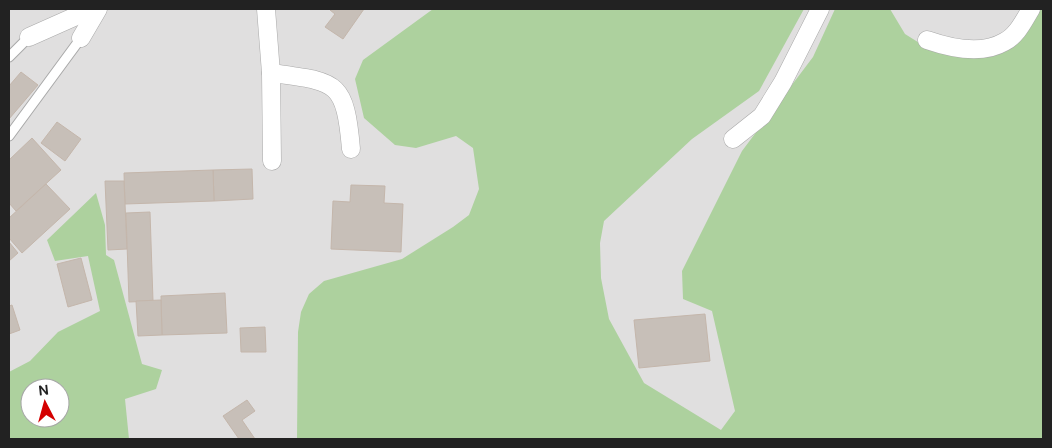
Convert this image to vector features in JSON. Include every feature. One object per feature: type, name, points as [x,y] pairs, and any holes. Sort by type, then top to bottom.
[{"type":"street","points":[[29,37],[92,9]]},
{"type":"street","points":[[81,38],[98,9]]},
{"type":"street","points":[[266,9],[271,73],[272,161]]},
{"type":"street","points":[[733,140],[762,116],[783,82],[820,9]]},
{"type":"street","points":[[927,40],[949,47],[972,48],[994,46],[1005,42],[1018,30],[1031,9]]},
{"type":"street","points":[[271,73],[318,80],[336,88],[345,103],[351,149]]},
{"type":"lane","points":[[9,57],[29,37]]},
{"type":"lane","points":[[9,136],[81,38]]},
{"type":"shaded area","points":[[9,9],[1043,9],[1043,439],[9,439]]},
{"type":"green space","points":[[433,9],[804,9],[759,91],[692,139],[604,221],[600,243],[601,278],[609,319],[644,383],[721,430],[735,411],[712,311],[683,299],[682,271],[742,151],[813,57],[835,9],[890,9],[905,34],[929,49],[957,54],[1027,31],[1041,9],[1043,9],[1043,439],[297,439],[298,332],[301,312],[309,294],[324,281],[402,259],[469,215],[479,189],[473,148],[456,136],[416,148],[395,145],[364,118],[355,79],[363,60]]},
{"type":"green space","points":[[96,193],[105,225],[106,255],[114,260],[142,364],[162,370],[156,389],[125,399],[129,439],[9,439],[9,372],[30,361],[58,332],[100,311],[88,256],[55,261],[47,240]]},
{"type":"building","points":[[331,9],[364,9],[343,39],[325,27],[335,14]]},
{"type":"building","points":[[21,72],[38,85],[9,119],[9,86]]},
{"type":"building","points":[[57,122],[81,139],[65,161],[41,143]]},
{"type":"building","points":[[32,138],[61,170],[16,211],[9,203],[9,160]]},
{"type":"building","points":[[252,169],[253,199],[214,201],[213,170]]},
{"type":"building","points":[[213,170],[214,201],[125,204],[124,173]]},
{"type":"building","points":[[105,181],[124,181],[127,249],[108,250]]},
{"type":"building","points":[[46,184],[70,209],[22,253],[9,238],[9,218]]},
{"type":"building","points":[[351,185],[385,186],[384,203],[403,204],[401,252],[331,249],[333,201],[350,202]]},
{"type":"building","points":[[150,212],[153,301],[129,302],[126,213]]},
{"type":"building","points":[[9,242],[18,253],[9,261]]},
{"type":"building","points":[[81,258],[92,300],[68,307],[57,264]]},
{"type":"building","points":[[225,293],[227,333],[162,335],[161,296]]},
{"type":"building","points":[[161,300],[162,335],[138,336],[136,301]]},
{"type":"building","points":[[12,305],[20,330],[9,334],[9,306]]},
{"type":"building","points":[[705,314],[710,361],[639,368],[634,320]]},
{"type":"building","points":[[265,327],[266,352],[241,352],[240,328]]},
{"type":"building","points":[[247,400],[255,411],[242,420],[255,439],[239,439],[223,416]]}]
